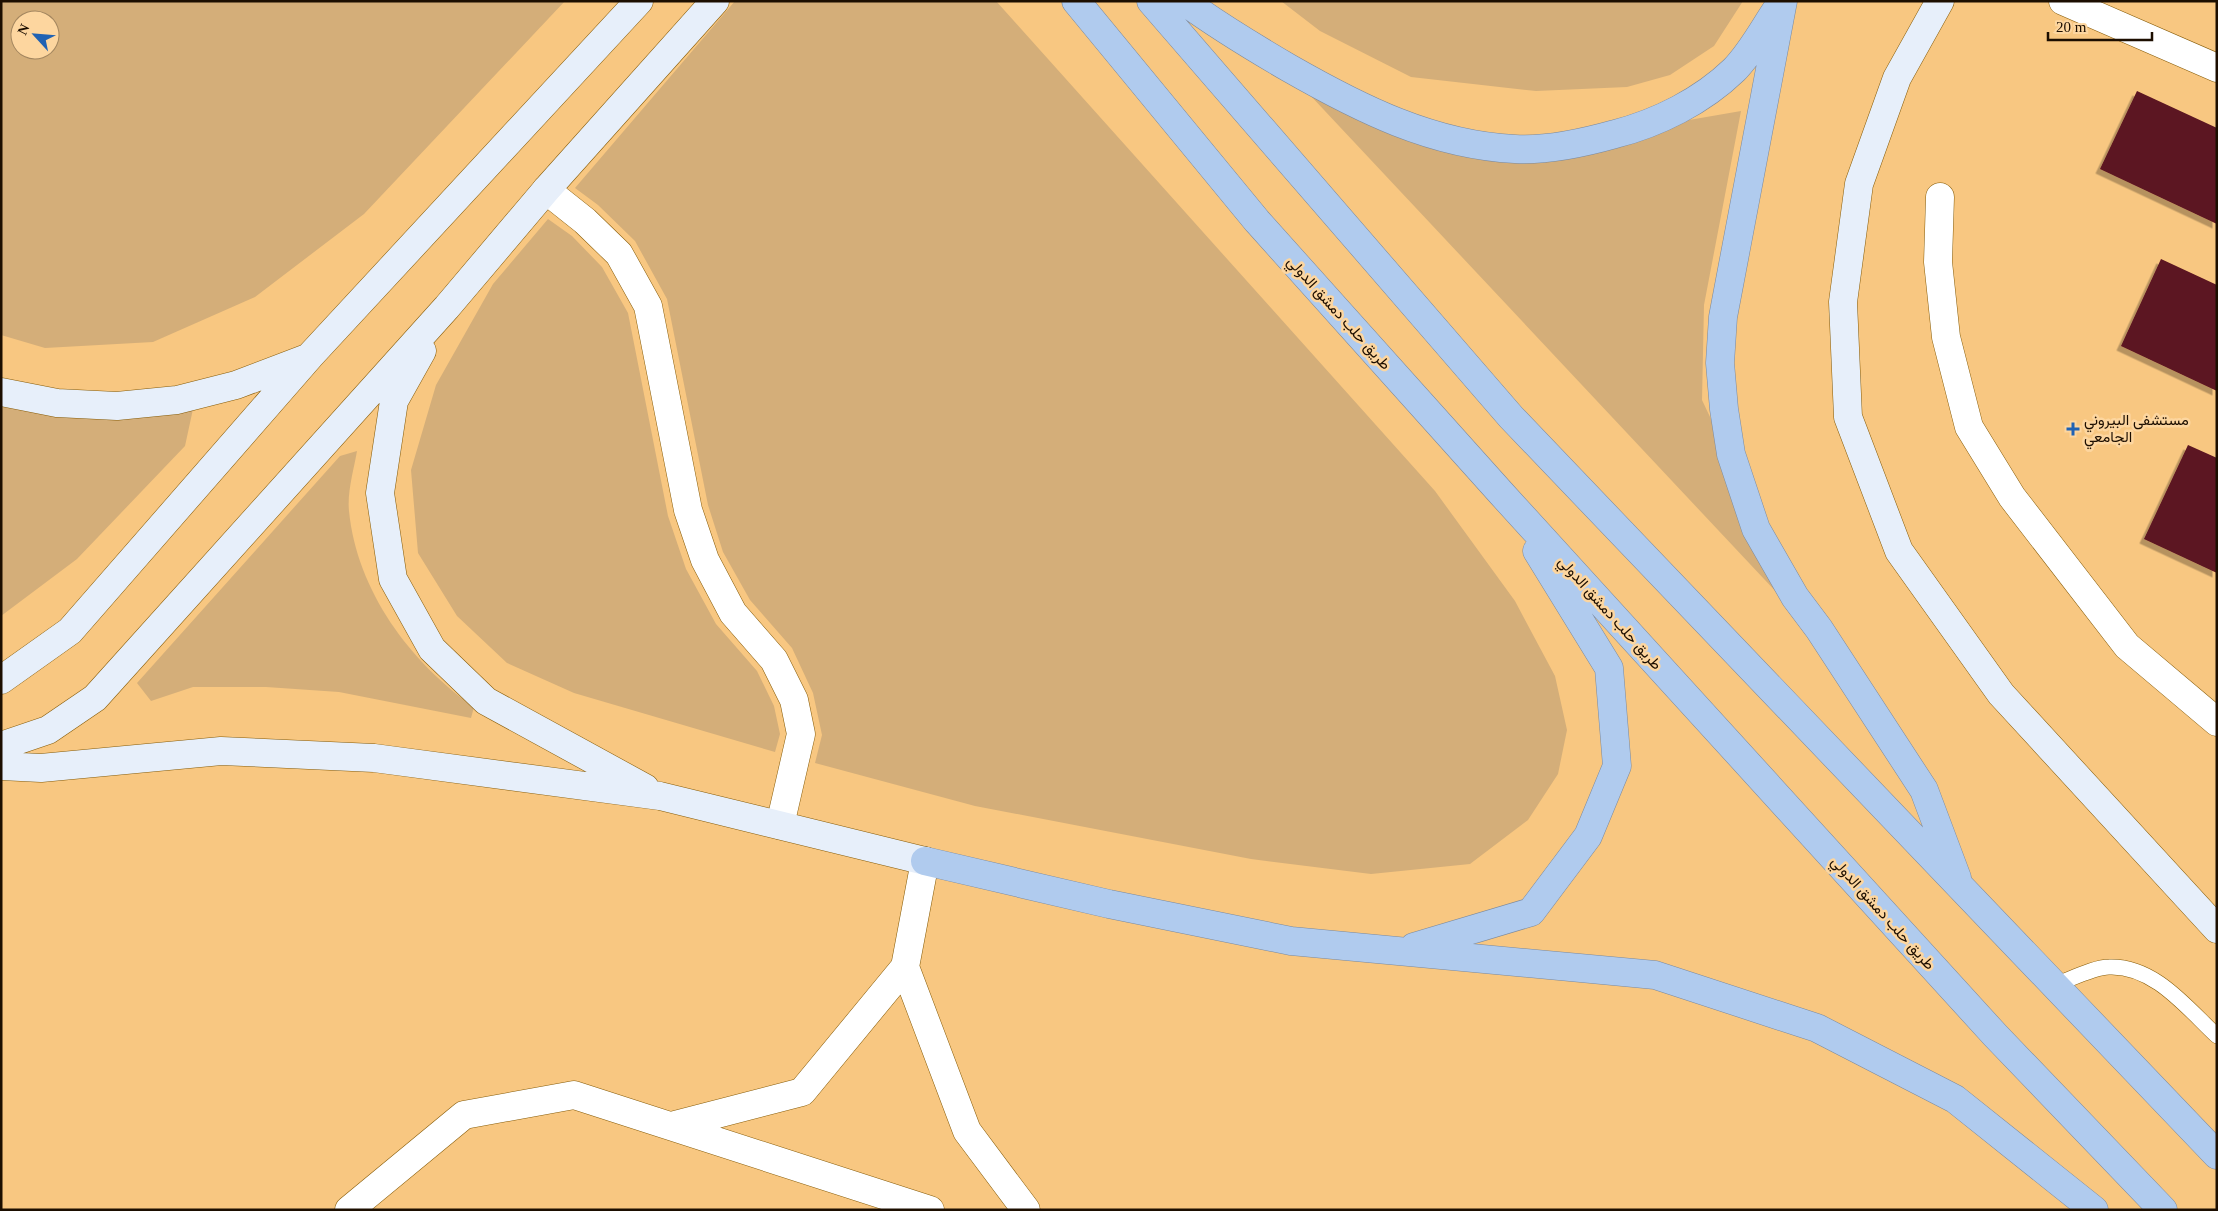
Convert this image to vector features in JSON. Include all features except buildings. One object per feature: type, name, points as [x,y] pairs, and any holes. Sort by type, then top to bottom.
[{"type":"highway","name":"طريق حلب دمشق الدولي","points":[[1076,1],[1258,222],[1500,493],[1995,1035],[2163,1210]]},
{"type":"highway","points":[[1151,1],[1511,417],[2217,1155]]},
{"type":"highway","points":[[1184,1],[1244,42],[1354,104],[1405,127],[1459,141],[1514,149],[1554,147],[1594,140],[1638,128],[1673,112],[1705,93],[1734,70],[1783,1]]},
{"type":"highway","points":[[1783,1],[1723,318],[1720,363],[1724,409],[1731,454],[1756,529],[1774,564],[1873,708],[1924,790],[1961,889]]},
{"type":"highway","points":[[1400,951],[1531,912],[1588,836],[1617,766],[1609,668],[1500,493]]},
{"type":"highway","points":[[925,861],[1109,904],[1291,941],[1655,975],[1817,1028],[1955,1099],[2094,1210]]},
{"type":"main road","points":[[1,680],[70,631],[310,356],[639,1]]},
{"type":"main road","points":[[1,746],[48,730],[95,698],[447,307],[546,190],[715,1]]},
{"type":"main road","points":[[1940,1],[1897,78],[1859,184],[1843,302],[1848,417],[1898,551],[2001,694],[2217,929]]},
{"type":"main road","points":[[447,307],[394,401],[380,493],[393,579],[432,649],[486,701],[660,796]]},
{"type":"main road","points":[[1,392],[56,403],[117,406],[177,400],[236,385],[310,356]]},
{"type":"main road","points":[[1,766],[41,768],[221,750],[374,758],[660,796],[925,861]]},
{"type":"street","points":[[2063,1],[2217,68]]},
{"type":"street","points":[[546,190],[585,221],[619,254],[648,306],[688,510],[705,560],[733,612],[774,660],[794,700],[801,734],[780,825]]},
{"type":"street","points":[[1940,197],[1938,262],[1946,337],[1969,427],[2012,497],[2127,646],[2217,722]]},
{"type":"street","points":[[671,1126],[802,1092],[904,967],[925,861]]},
{"type":"street","points":[[904,967],[968,1130],[1026,1210]]},
{"type":"street","points":[[349,1210],[464,1115],[574,1095],[930,1210]]},
{"type":"lane","points":[[2054,985],[2108,967],[2128,969],[2164,986],[2217,1036]]},
{"type":"shaded area","points":[[1,1],[565,1],[364,214],[255,297],[153,342],[45,348],[1,335]]},
{"type":"shaded area","points":[[735,1],[996,1],[1435,491],[1515,601],[1555,676],[1567,730],[1558,774],[1528,820],[1470,864],[1371,874],[1251,859],[975,806],[815,763],[822,735],[813,693],[792,648],[750,600],[723,552],[708,505],[667,299],[635,241],[598,205],[575,188]]},
{"type":"shaded area","points":[[1281,1],[1743,1],[1714,46],[1670,75],[1627,87],[1536,91],[1411,77],[1320,31]]},
{"type":"shaded area","points":[[1294,78],[1396,126],[1533,146],[1635,135],[1689,120],[1741,111],[1704,305],[1702,400],[1809,627]]},
{"type":"shaded area","points":[[548,219],[572,236],[602,267],[628,313],[668,516],[686,569],[716,624],[757,671],[774,706],[780,734],[775,752],[574,693],[507,663],[457,616],[418,553],[411,470],[436,385],[493,284]]},
{"type":"shaded area","points":[[148,388],[180,391],[193,409],[185,446],[77,559],[1,616],[1,401],[104,408]]},
{"type":"shaded area","points":[[357,451],[350,488],[349,511],[354,541],[363,569],[375,596],[390,622],[429,669],[474,707],[471,718],[339,692],[266,687],[193,687],[151,701],[137,683],[340,456]]},
{"type":"place","name":"مستشفى البيروني الجامعي","points":[[2073,429]]}]
